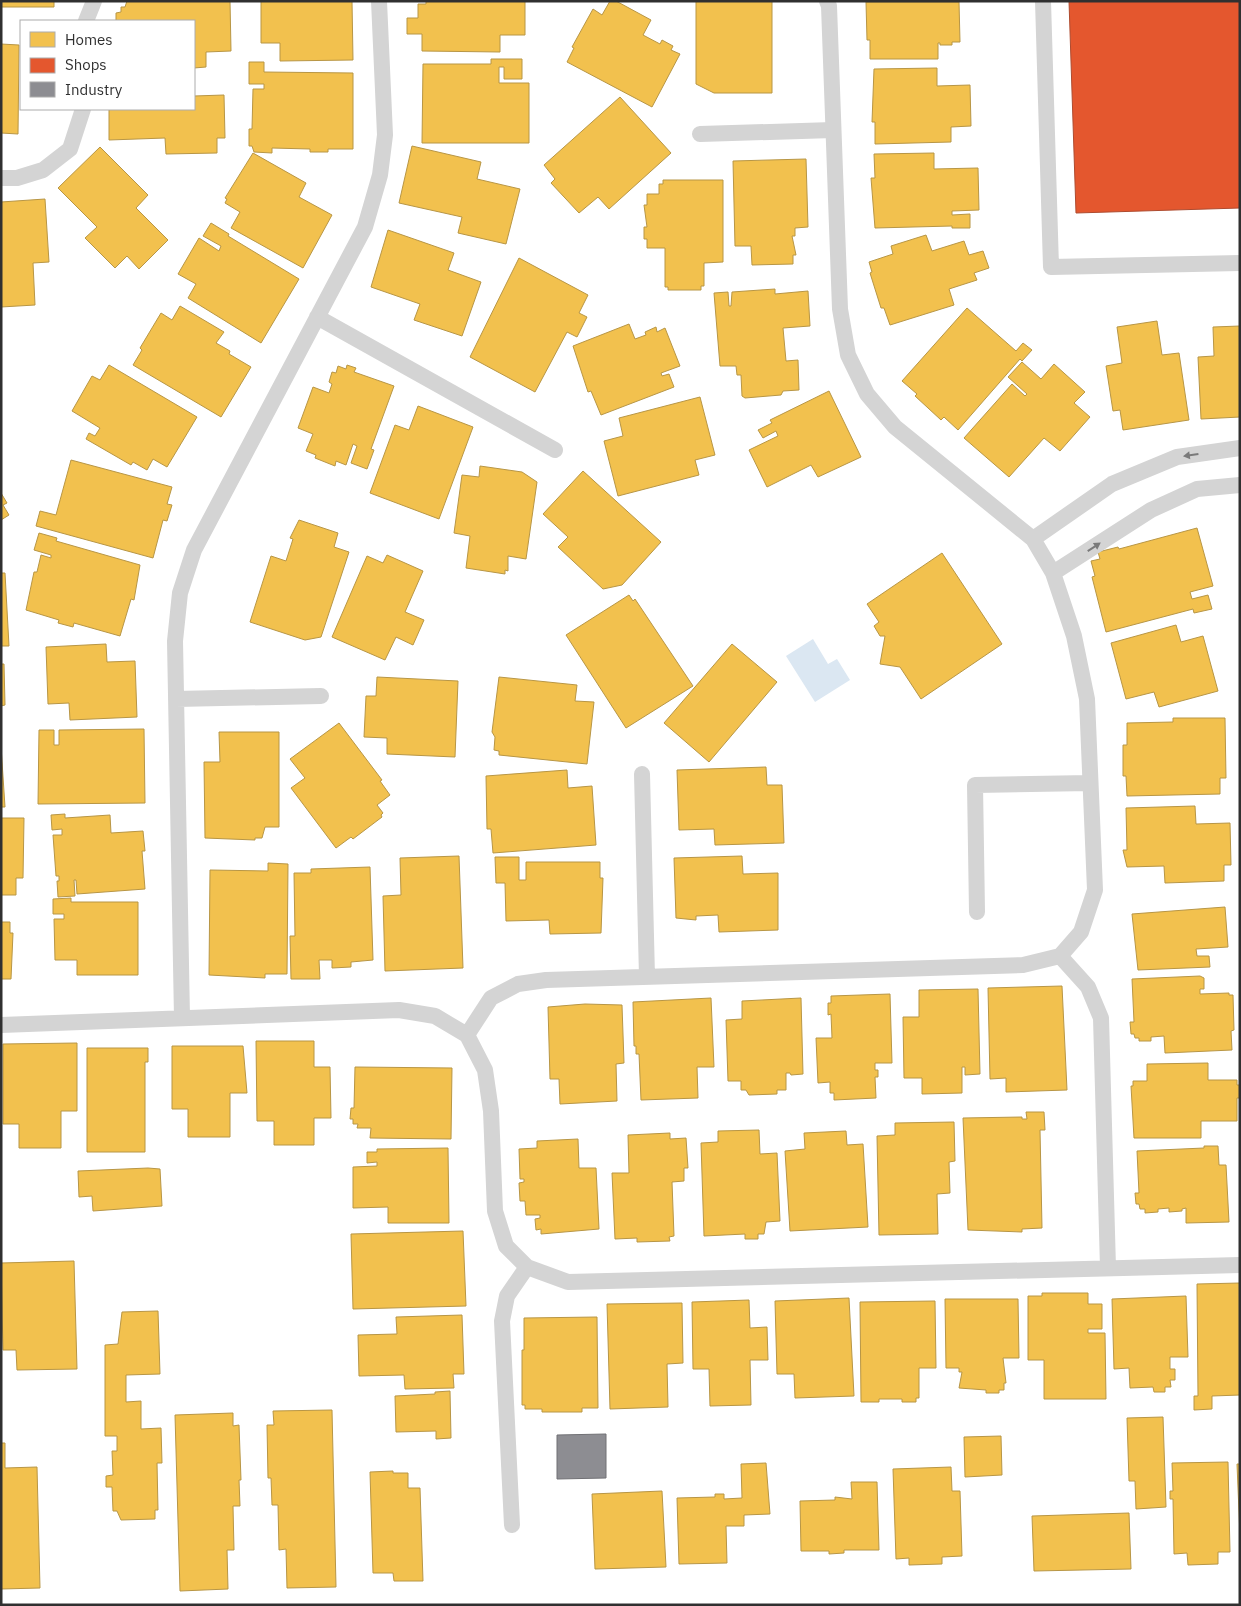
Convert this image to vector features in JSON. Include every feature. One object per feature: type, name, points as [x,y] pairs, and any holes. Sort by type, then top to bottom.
[{"type":"lane","points":[[86,20],[94,1]]},
{"type":"lane","points":[[182,1018],[175,641],[180,593],[194,550],[365,227],[380,175],[385,135],[379,1]]},
{"type":"lane","points":[[466,1035],[491,998],[518,984],[546,980],[1023,965],[1060,956],[1081,932],[1095,890],[1086,699],[1074,636],[1053,573],[1034,539],[895,427],[867,394],[848,355],[840,310],[829,6],[827,1]]},
{"type":"lane","points":[[1043,1],[1051,266],[1240,263]]},
{"type":"lane","points":[[1,178],[18,178],[44,170],[70,149],[83,110]]},
{"type":"lane","points":[[700,134],[834,130]]},
{"type":"lane","points":[[317,317],[555,450]]},
{"type":"lane","points":[[1034,539],[1112,484],[1177,457],[1240,448]]},
{"type":"lane","points":[[1053,573],[1151,510],[1197,489],[1240,485]]},
{"type":"lane","points":[[176,699],[321,696]]},
{"type":"lane","points":[[642,774],[647,977]]},
{"type":"lane","points":[[977,912],[975,785],[1090,783]]},
{"type":"lane","points":[[1060,956],[1088,987],[1101,1018],[1108,1268]]},
{"type":"lane","points":[[1,1025],[399,1010],[435,1016],[466,1035],[485,1070],[491,1111],[495,1211],[506,1246],[527,1267],[568,1282],[1240,1265]]},
{"type":"lane","points":[[512,1525],[502,1321],[507,1296],[527,1267]]},
{"type":"shaded area","points":[[813,639],[828,664],[837,659],[850,680],[815,702],[786,656]]},
{"type":"building: Homes","points":[[1,1],[54,1],[54,7],[1,7]]},
{"type":"building: Homes","points":[[127,1],[230,1],[231,51],[206,52],[206,67],[195,68],[195,20],[116,20],[116,13],[121,12],[121,7],[125,7]]},
{"type":"building: Homes","points":[[261,1],[352,1],[353,60],[280,61],[280,43],[261,43]]},
{"type":"building: Homes","points":[[426,1],[525,1],[525,35],[500,35],[500,52],[422,51],[422,34],[407,34],[407,18],[418,18],[418,4],[426,4]]},
{"type":"building: Homes","points":[[610,1],[616,1],[651,20],[643,35],[660,44],[662,40],[673,46],[671,50],[680,54],[652,107],[567,62],[574,48],[572,47],[593,9],[602,15]]},
{"type":"building: Homes","points":[[696,1],[772,1],[772,93],[714,93],[696,84]]},
{"type":"building: Homes","points":[[866,2],[959,2],[960,42],[952,42],[952,45],[940,45],[938,43],[938,59],[870,59],[870,40],[867,40]]},
{"type":"building: Homes","points":[[1,44],[19,45],[18,134],[1,133]]},
{"type":"building: Homes","points":[[491,59],[522,59],[522,79],[504,79],[504,67],[499,67],[499,83],[529,83],[529,143],[422,143],[423,64],[491,64]]},
{"type":"building: Homes","points":[[249,62],[264,62],[264,72],[353,73],[353,149],[328,149],[328,152],[310,152],[310,149],[272,148],[272,153],[254,152],[252,146],[249,146],[249,129],[252,129],[253,89],[264,89],[264,84],[249,84]]},
{"type":"building: Homes","points":[[937,68],[937,86],[970,85],[971,126],[951,127],[951,142],[875,144],[875,122],[872,122],[874,69]]},
{"type":"building: Homes","points":[[224,95],[225,138],[217,138],[217,153],[166,154],[165,138],[109,140],[109,110],[195,110],[195,96]]},
{"type":"building: Homes","points":[[620,97],[671,153],[609,209],[598,197],[579,213],[551,183],[555,179],[544,165]]},
{"type":"building: Homes","points":[[412,146],[481,162],[477,179],[520,189],[506,244],[458,233],[462,217],[399,203]]},
{"type":"building: Homes","points":[[100,147],[148,195],[136,208],[168,240],[139,269],[127,256],[115,268],[85,238],[97,227],[58,188]]},
{"type":"building: Homes","points":[[253,153],[306,183],[299,197],[332,215],[303,268],[231,228],[240,212],[225,203],[227,199],[225,198]]},
{"type":"building: Homes","points":[[934,153],[934,169],[978,168],[979,210],[952,211],[952,215],[970,214],[970,228],[952,228],[952,226],[875,228],[871,178],[875,178],[874,154]]},
{"type":"building: Homes","points":[[806,159],[808,227],[795,228],[795,236],[792,236],[796,255],[793,255],[793,264],[752,265],[751,246],[735,246],[733,161]]},
{"type":"building: Homes","points":[[663,180],[723,180],[723,262],[704,263],[704,286],[701,286],[701,290],[668,290],[668,287],[665,287],[665,248],[647,248],[647,239],[644,239],[644,227],[647,227],[644,205],[647,205],[647,194],[659,194],[659,184],[663,184]]},
{"type":"building: Homes","points":[[45,199],[49,262],[33,263],[35,305],[1,307],[1,202]]},
{"type":"building: Homes","points":[[211,223],[229,234],[228,236],[299,279],[261,343],[188,298],[196,284],[178,274],[199,238],[219,251],[221,246],[203,236]]},
{"type":"building: Homes","points":[[388,230],[454,253],[448,270],[481,282],[462,336],[414,320],[420,304],[371,287]]},
{"type":"building: Homes","points":[[926,235],[932,251],[964,241],[969,255],[983,251],[989,268],[974,273],[977,280],[949,289],[954,305],[890,325],[884,308],[881,308],[870,273],[872,272],[869,262],[893,254],[891,246]]},
{"type":"building: Homes","points":[[519,258],[588,295],[579,313],[587,317],[577,337],[567,332],[535,392],[470,357]]},
{"type":"building: Homes","points":[[775,289],[775,294],[808,291],[810,326],[783,328],[786,361],[798,360],[799,390],[783,391],[781,395],[745,398],[742,396],[741,375],[737,375],[736,366],[720,366],[714,293],[728,292],[729,306],[731,306],[732,292]]},
{"type":"building: Homes","points":[[180,306],[224,332],[216,343],[230,351],[229,354],[251,367],[221,417],[133,365],[142,350],[140,348],[161,313],[172,320]]},
{"type":"building: Homes","points":[[967,308],[1016,351],[1023,343],[1032,350],[1022,361],[1020,359],[958,430],[944,417],[941,420],[902,381]]},
{"type":"building: Homes","points":[[1157,321],[1162,355],[1179,353],[1189,420],[1123,430],[1120,410],[1113,411],[1106,366],[1122,363],[1117,327]]},
{"type":"building: Homes","points":[[629,324],[635,339],[646,335],[645,332],[656,327],[657,332],[665,328],[680,366],[661,373],[662,376],[669,374],[674,387],[601,415],[591,391],[588,392],[573,346]]},
{"type":"building: Homes","points":[[1240,326],[1240,417],[1201,419],[1198,357],[1214,356],[1213,327]]},
{"type":"building: Homes","points":[[1022,362],[1041,379],[1054,364],[1085,392],[1074,403],[1090,417],[1060,451],[1044,438],[1009,477],[964,438],[1012,384],[1025,396],[1027,394],[1008,377]]},
{"type":"building: Homes","points":[[109,365],[197,417],[167,467],[153,459],[147,470],[133,462],[131,465],[86,439],[89,433],[95,436],[100,428],[72,411],[92,376],[100,380]]},
{"type":"building: Homes","points":[[347,365],[356,368],[354,372],[394,386],[371,449],[374,450],[367,469],[351,463],[357,446],[353,444],[346,465],[336,461],[335,466],[315,458],[316,455],[306,451],[313,434],[298,428],[313,387],[329,393],[332,384],[329,382],[332,372],[336,373],[338,366],[346,369]]},
{"type":"building: Homes","points":[[829,391],[861,457],[818,477],[811,465],[767,487],[749,450],[778,436],[776,431],[763,438],[758,430],[772,423],[770,420]]},
{"type":"building: Homes","points":[[700,397],[715,455],[695,460],[699,475],[618,496],[604,441],[623,436],[619,418]]},
{"type":"building: Homes","points":[[418,406],[473,427],[439,519],[370,493],[395,425],[409,430]]},
{"type":"building: Homes","points":[[71,460],[172,487],[167,504],[172,505],[167,521],[163,520],[153,558],[36,526],[40,511],[56,515]]},
{"type":"building: Homes","points":[[480,466],[522,472],[537,482],[526,559],[508,556],[508,571],[505,570],[505,574],[466,568],[470,536],[454,533],[462,475],[479,477]]},
{"type":"building: Homes","points":[[583,471],[661,542],[622,585],[603,589],[558,547],[568,537],[543,514]]},
{"type":"building: Homes","points":[[1,493],[7,503],[3,505],[9,515],[1,520]]},
{"type":"building: Homes","points":[[299,520],[338,533],[334,547],[349,552],[321,637],[305,640],[250,622],[271,556],[286,561],[293,539],[290,538]]},
{"type":"building: Homes","points":[[1197,528],[1213,586],[1190,592],[1192,599],[1208,595],[1212,609],[1194,613],[1193,609],[1106,632],[1092,577],[1095,576],[1091,561],[1100,559],[1098,552],[1118,547],[1119,549]]},
{"type":"building: Homes","points":[[39,533],[57,538],[56,541],[140,565],[134,600],[131,599],[120,636],[74,623],[73,627],[58,623],[59,620],[26,610],[34,572],[37,572],[41,555],[51,558],[51,555],[34,550]]},
{"type":"building: Homes","points":[[942,553],[1002,644],[921,699],[900,667],[880,664],[885,636],[880,636],[874,626],[879,622],[867,604]]},
{"type":"building: Homes","points":[[387,555],[423,571],[405,612],[424,620],[413,645],[396,637],[385,660],[332,637],[367,556],[383,563]]},
{"type":"building: Homes","points":[[1,573],[5,573],[9,646],[1,646]]},
{"type":"building: Homes","points":[[629,595],[633,601],[635,599],[693,686],[626,728],[566,635]]},
{"type":"building: Homes","points":[[1176,625],[1181,642],[1203,636],[1218,691],[1159,707],[1154,692],[1126,699],[1111,643]]},
{"type":"building: Homes","points":[[106,644],[107,662],[135,661],[137,717],[70,720],[69,703],[48,704],[46,647]]},
{"type":"building: Homes","points":[[732,644],[777,682],[709,762],[664,723]]},
{"type":"building: Homes","points":[[1,664],[4,664],[5,705],[1,706]]},
{"type":"building: Homes","points":[[377,677],[458,681],[455,757],[387,754],[387,738],[364,737],[366,696],[376,696]]},
{"type":"building: Homes","points":[[499,677],[577,685],[575,701],[594,702],[587,764],[499,755],[499,751],[494,750],[495,737],[492,732]]},
{"type":"building: Homes","points":[[1173,718],[1225,718],[1226,778],[1220,778],[1220,794],[1127,796],[1126,776],[1123,776],[1123,745],[1127,745],[1127,723],[1173,722]]},
{"type":"building: Homes","points":[[339,723],[382,780],[380,781],[390,795],[377,805],[383,813],[382,817],[353,839],[351,837],[336,848],[291,788],[305,778],[290,759]]},
{"type":"building: Homes","points":[[144,729],[145,803],[38,804],[39,730],[54,730],[54,745],[59,745],[59,730]]},
{"type":"building: Homes","points":[[219,732],[279,732],[279,827],[265,827],[262,838],[255,838],[255,840],[205,838],[204,762],[220,762]]},
{"type":"building: Homes","points":[[1,746],[5,807],[1,807]]},
{"type":"building: Homes","points":[[766,767],[767,785],[782,785],[784,843],[715,845],[714,829],[679,830],[677,770]]},
{"type":"building: Homes","points":[[567,770],[568,788],[592,786],[596,845],[493,853],[491,829],[487,829],[486,776]]},
{"type":"building: Homes","points":[[1195,806],[1196,824],[1230,823],[1231,865],[1224,865],[1224,881],[1165,883],[1164,866],[1127,867],[1123,850],[1127,850],[1126,808]]},
{"type":"building: Homes","points":[[65,814],[65,818],[110,815],[111,833],[143,831],[145,851],[142,851],[145,889],[77,894],[76,880],[74,880],[75,896],[58,897],[57,881],[59,881],[59,876],[56,876],[53,835],[62,835],[62,829],[52,830],[51,815]]},
{"type":"building: Homes","points":[[1,818],[24,818],[23,878],[16,878],[16,895],[1,895]]},
{"type":"building: Homes","points":[[459,856],[463,968],[385,971],[383,896],[401,895],[400,858]]},
{"type":"building: Homes","points":[[742,856],[743,874],[778,873],[778,930],[719,932],[718,915],[696,916],[696,920],[676,918],[674,858]]},
{"type":"building: Homes","points":[[495,857],[519,857],[519,880],[526,880],[526,862],[600,862],[600,878],[603,878],[601,933],[550,934],[549,920],[506,921],[505,883],[496,883]]},
{"type":"building: Homes","points":[[268,863],[288,864],[287,974],[265,974],[265,978],[209,975],[210,870],[268,871]]},
{"type":"building: Homes","points":[[370,867],[373,960],[351,962],[351,967],[332,968],[332,960],[319,960],[320,979],[291,979],[290,936],[295,936],[294,873],[311,873],[311,869]]},
{"type":"building: Homes","points":[[71,898],[71,902],[138,902],[138,975],[77,975],[77,960],[55,960],[54,919],[64,919],[64,914],[53,914],[53,899]]},
{"type":"building: Homes","points":[[1225,907],[1228,947],[1196,949],[1197,956],[1209,956],[1210,967],[1138,970],[1132,914]]},
{"type":"building: Homes","points":[[1,922],[10,922],[10,933],[13,933],[11,979],[1,979]]},
{"type":"building: Homes","points":[[1200,976],[1204,978],[1204,989],[1200,989],[1200,994],[1229,993],[1229,995],[1233,995],[1234,1030],[1231,1031],[1232,1050],[1165,1053],[1164,1036],[1151,1037],[1151,1041],[1139,1041],[1139,1038],[1135,1038],[1134,1034],[1131,1034],[1130,1022],[1134,1022],[1132,979]]},
{"type":"building: Homes","points":[[1062,986],[1067,1090],[1006,1092],[1006,1078],[990,1079],[988,988]]},
{"type":"building: Homes","points":[[978,989],[980,1074],[965,1075],[965,1067],[962,1067],[962,1093],[922,1094],[922,1078],[904,1078],[903,1017],[919,1017],[919,990]]},
{"type":"building: Homes","points":[[890,994],[892,1063],[875,1063],[875,1070],[878,1070],[878,1077],[875,1077],[876,1098],[834,1100],[834,1093],[830,1093],[830,1082],[818,1083],[816,1038],[832,1038],[831,1014],[828,1015],[828,1003],[831,1003],[831,996]]},
{"type":"building: Homes","points":[[711,998],[714,1067],[697,1067],[698,1098],[641,1100],[639,1054],[636,1054],[636,1046],[634,1046],[633,1002]]},
{"type":"building: Homes","points":[[801,998],[803,1074],[791,1075],[786,1073],[786,1090],[777,1090],[777,1094],[749,1095],[746,1090],[741,1090],[741,1081],[728,1081],[726,1020],[742,1019],[742,1001]]},
{"type":"building: Homes","points":[[585,1004],[622,1005],[624,1063],[616,1064],[617,1101],[560,1104],[559,1079],[550,1079],[548,1007]]},
{"type":"building: Homes","points":[[256,1041],[314,1041],[314,1067],[330,1067],[331,1118],[314,1118],[314,1145],[274,1145],[274,1121],[257,1121]]},
{"type":"building: Homes","points":[[77,1043],[77,1111],[61,1111],[61,1148],[19,1148],[19,1124],[3,1124],[3,1044]]},
{"type":"building: Homes","points":[[172,1046],[243,1046],[247,1093],[230,1093],[230,1137],[188,1137],[188,1109],[172,1109]]},
{"type":"building: Homes","points":[[87,1048],[148,1048],[148,1062],[145,1062],[145,1152],[87,1152]]},
{"type":"building: Homes","points":[[1208,1063],[1208,1080],[1237,1080],[1237,1085],[1240,1085],[1240,1098],[1237,1098],[1237,1121],[1201,1121],[1201,1138],[1134,1138],[1131,1086],[1133,1086],[1133,1081],[1147,1081],[1147,1064]]},
{"type":"building: Homes","points":[[355,1067],[452,1068],[451,1139],[370,1138],[371,1128],[357,1128],[358,1124],[353,1124],[353,1119],[350,1119],[351,1108],[354,1108]]},
{"type":"building: Homes","points":[[1026,1112],[1044,1112],[1045,1130],[1040,1130],[1042,1228],[1022,1229],[1022,1232],[968,1230],[963,1118],[1022,1117],[1022,1119],[1027,1119]]},
{"type":"building: Homes","points":[[954,1122],[955,1161],[949,1162],[950,1193],[937,1194],[938,1234],[879,1235],[877,1136],[895,1135],[895,1123]]},
{"type":"building: Homes","points":[[759,1130],[760,1154],[777,1153],[780,1221],[766,1222],[764,1234],[758,1234],[758,1239],[745,1239],[745,1234],[704,1236],[701,1143],[718,1142],[718,1131]]},
{"type":"building: Homes","points":[[846,1131],[847,1145],[863,1144],[868,1227],[790,1231],[785,1151],[805,1149],[804,1133]]},
{"type":"building: Homes","points":[[670,1133],[670,1139],[686,1138],[688,1168],[684,1168],[684,1181],[672,1182],[674,1236],[669,1237],[670,1241],[637,1242],[637,1238],[615,1239],[612,1173],[629,1173],[628,1135]]},
{"type":"building: Homes","points":[[578,1139],[579,1168],[596,1168],[599,1229],[541,1234],[541,1229],[536,1230],[535,1219],[540,1218],[540,1215],[526,1215],[525,1201],[520,1201],[519,1183],[524,1182],[524,1179],[520,1179],[519,1149],[537,1148],[537,1141]]},
{"type":"building: Homes","points":[[1204,1146],[1218,1146],[1219,1165],[1226,1165],[1229,1222],[1186,1223],[1186,1208],[1182,1209],[1182,1211],[1169,1212],[1169,1208],[1158,1209],[1158,1212],[1145,1213],[1145,1209],[1140,1209],[1139,1204],[1136,1204],[1135,1193],[1139,1193],[1137,1151],[1204,1148]]},
{"type":"building: Homes","points":[[448,1148],[449,1223],[388,1223],[388,1207],[353,1208],[353,1167],[377,1166],[377,1162],[367,1163],[367,1152],[377,1152],[377,1149]]},
{"type":"building: Homes","points":[[160,1169],[162,1206],[93,1211],[92,1196],[79,1197],[78,1171]]},
{"type":"building: Homes","points":[[463,1231],[466,1306],[353,1309],[351,1234]]},
{"type":"building: Homes","points":[[74,1261],[77,1369],[17,1370],[16,1350],[3,1350],[1,1263]]},
{"type":"building: Homes","points":[[1240,1283],[1240,1395],[1212,1396],[1212,1409],[1194,1410],[1194,1396],[1198,1396],[1197,1284]]},
{"type":"building: Homes","points":[[1042,1293],[1088,1293],[1088,1304],[1102,1304],[1102,1329],[1088,1329],[1088,1333],[1105,1333],[1106,1399],[1044,1399],[1044,1360],[1028,1360],[1028,1296],[1042,1296]]},
{"type":"building: Homes","points":[[1186,1296],[1188,1357],[1170,1357],[1170,1369],[1175,1369],[1175,1380],[1170,1380],[1171,1387],[1165,1387],[1165,1392],[1154,1392],[1153,1387],[1130,1388],[1129,1368],[1114,1369],[1112,1299]]},
{"type":"building: Homes","points":[[849,1298],[854,1396],[795,1398],[794,1374],[777,1374],[775,1301]]},
{"type":"building: Homes","points":[[945,1299],[1018,1299],[1019,1358],[1003,1358],[1006,1383],[1004,1383],[1004,1390],[999,1390],[999,1393],[986,1393],[986,1390],[959,1388],[962,1372],[959,1372],[959,1368],[946,1368]]},
{"type":"building: Homes","points":[[749,1300],[750,1328],[767,1327],[768,1360],[750,1360],[751,1405],[710,1406],[709,1369],[693,1369],[692,1302]]},
{"type":"building: Homes","points":[[935,1301],[936,1368],[919,1368],[919,1398],[916,1398],[916,1402],[902,1402],[902,1399],[879,1399],[879,1402],[861,1402],[860,1302]]},
{"type":"building: Homes","points":[[682,1303],[683,1363],[667,1364],[668,1407],[610,1409],[607,1304]]},
{"type":"building: Homes","points":[[158,1311],[160,1374],[126,1375],[126,1402],[141,1401],[141,1429],[161,1428],[162,1463],[157,1463],[158,1510],[155,1510],[155,1519],[121,1520],[117,1511],[113,1511],[112,1487],[106,1487],[106,1476],[113,1475],[112,1451],[117,1451],[117,1436],[105,1436],[105,1345],[118,1344],[122,1312]]},
{"type":"building: Homes","points":[[462,1315],[464,1374],[453,1374],[454,1388],[405,1389],[404,1375],[359,1376],[358,1335],[397,1334],[396,1317]]},
{"type":"building: Homes","points":[[597,1317],[598,1408],[582,1408],[582,1412],[542,1412],[542,1409],[525,1409],[525,1405],[522,1405],[524,1318]]},
{"type":"building: Homes","points":[[450,1391],[451,1438],[436,1439],[436,1431],[396,1432],[395,1396],[435,1394],[435,1392]]},
{"type":"building: Homes","points":[[332,1410],[336,1587],[287,1588],[286,1549],[279,1550],[278,1505],[272,1505],[271,1478],[268,1478],[267,1425],[274,1425],[273,1411]]},
{"type":"building: Homes","points":[[233,1413],[233,1426],[239,1425],[241,1480],[239,1480],[240,1506],[233,1506],[234,1550],[227,1550],[228,1589],[180,1591],[175,1415]]},
{"type":"building: Homes","points":[[1163,1417],[1166,1507],[1136,1509],[1135,1481],[1129,1481],[1127,1418]]},
{"type":"building: Homes","points":[[1001,1436],[1002,1475],[965,1477],[964,1437]]},
{"type":"building: Homes","points":[[1,1443],[5,1443],[5,1468],[37,1467],[40,1588],[1,1589]]},
{"type":"building: Homes","points":[[1228,1462],[1230,1552],[1218,1552],[1218,1564],[1188,1565],[1187,1553],[1174,1554],[1173,1499],[1170,1499],[1170,1491],[1173,1491],[1172,1463]]},
{"type":"building: Homes","points":[[766,1463],[770,1514],[744,1515],[744,1526],[726,1526],[727,1563],[679,1564],[677,1498],[715,1497],[715,1494],[724,1494],[724,1499],[742,1498],[741,1464]]},
{"type":"building: Homes","points":[[1237,1464],[1240,1464],[1240,1536]]},
{"type":"building: Homes","points":[[951,1467],[952,1491],[960,1491],[962,1556],[942,1557],[942,1564],[909,1565],[909,1558],[896,1559],[893,1469]]},
{"type":"building: Homes","points":[[393,1471],[393,1473],[408,1473],[408,1488],[420,1488],[423,1581],[394,1581],[393,1573],[373,1573],[370,1472]]},
{"type":"building: Homes","points":[[851,1482],[877,1482],[879,1550],[844,1550],[844,1553],[829,1554],[829,1551],[801,1551],[800,1501],[835,1500],[835,1497],[852,1499]]},
{"type":"building: Homes","points":[[662,1491],[666,1567],[595,1569],[592,1494]]},
{"type":"building: Homes","points":[[1129,1513],[1131,1569],[1034,1571],[1032,1516]]},
{"type":"building: Shops","points":[[1069,1],[1240,1],[1240,208],[1076,213]]},
{"type":"building: Industry","points":[[606,1434],[606,1478],[557,1479],[557,1435]]}]
